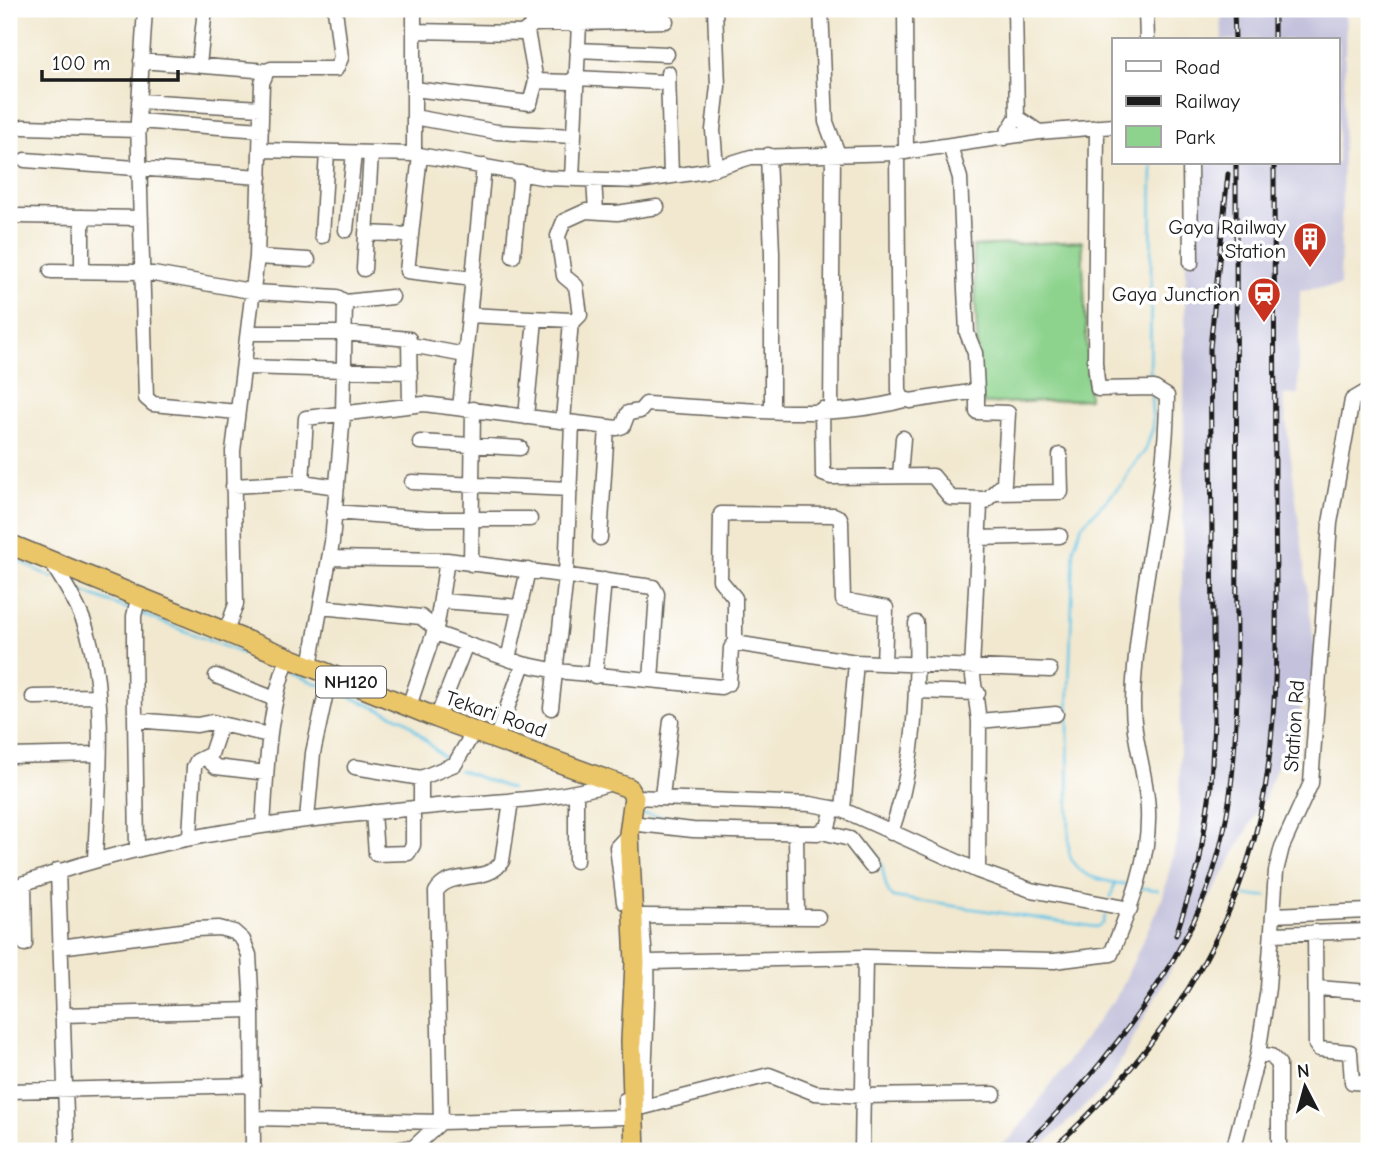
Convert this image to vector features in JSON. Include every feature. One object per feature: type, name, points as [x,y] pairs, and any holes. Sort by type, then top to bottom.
[{"type":"highway","name":"Tekari Road","points":[[9,546],[139,595],[437,718],[618,781],[629,788],[634,797]]},
{"type":"highway","points":[[634,797],[630,857],[635,963],[631,1041],[635,1151]]},
{"type":"street","points":[[145,9],[139,126],[146,398],[153,404],[237,412]]},
{"type":"street","points":[[199,65],[205,9]]},
{"type":"street","points":[[141,61],[267,71],[336,69],[341,58],[335,9]]},
{"type":"street","points":[[414,9],[414,117],[417,155],[408,272],[473,279]]},
{"type":"street","points":[[715,9],[718,86],[713,130],[716,168]]},
{"type":"street","points":[[821,9],[826,121],[836,154],[823,474],[831,477],[933,476],[951,498],[1061,492],[1060,455]]},
{"type":"street","points":[[904,400],[899,391],[905,9]]},
{"type":"street","points":[[1004,138],[1017,117],[1015,9]]},
{"type":"street","points":[[1146,9],[1147,38]]},
{"type":"street","points":[[414,31],[522,33],[534,24],[666,21]]},
{"type":"street","points":[[572,179],[579,23]]},
{"type":"street","points":[[414,89],[530,103],[536,81],[527,30]]},
{"type":"street","points":[[577,50],[667,54]]},
{"type":"street","points":[[226,632],[236,604],[238,576],[233,486],[237,412],[257,257],[262,83],[267,71]]},
{"type":"street","points":[[536,81],[664,77],[671,176]]},
{"type":"street","points":[[139,101],[261,108]]},
{"type":"street","points":[[414,117],[497,132],[573,136]]},
{"type":"street","points":[[1017,117],[1040,132]]},
{"type":"street","points":[[23,127],[139,126],[261,130]]},
{"type":"street","points":[[261,150],[417,155],[520,173],[572,179],[638,181],[716,168],[751,157],[768,155],[902,153],[1040,132],[1112,126]]},
{"type":"street","points":[[647,961],[865,957],[1054,961],[1111,954],[1130,909],[1144,855],[1148,812],[1133,702],[1146,571],[1167,426],[1167,396],[1154,387],[1098,389],[1094,363],[1097,127]]},
{"type":"street","points":[[950,146],[960,177],[968,333],[975,353],[977,412],[1009,414],[1004,483],[980,506],[972,668],[978,693],[979,722],[978,871]]},
{"type":"street","points":[[322,236],[327,152]]},
{"type":"street","points":[[346,230],[354,153]]},
{"type":"street","points":[[364,269],[371,153]]},
{"type":"street","points":[[768,155],[772,253],[772,410]]},
{"type":"street","points":[[25,160],[138,166],[140,170],[260,177]]},
{"type":"street","points":[[1190,164],[1191,263]]},
{"type":"street","points":[[471,564],[472,446],[466,409],[465,355],[484,166]]},
{"type":"street","points":[[513,256],[520,173]]},
{"type":"street","points":[[594,180],[596,211]]},
{"type":"street","points":[[572,323],[580,317],[576,288],[565,278],[559,232],[571,215],[657,208]]},
{"type":"street","points":[[18,216],[141,218]]},
{"type":"street","points":[[82,217],[82,271]]},
{"type":"street","points":[[366,233],[411,235]]},
{"type":"street","points":[[257,257],[308,260]]},
{"type":"street","points":[[51,271],[142,272],[253,291],[337,297],[345,302],[392,297]]},
{"type":"street","points":[[310,666],[329,558],[337,487],[343,415],[345,302]]},
{"type":"street","points":[[469,314],[535,319],[568,318],[572,323],[566,576],[551,708]]},
{"type":"street","points":[[526,417],[535,319]]},
{"type":"street","points":[[248,333],[344,333],[408,339],[411,345],[410,405]]},
{"type":"street","points":[[411,345],[465,355]]},
{"type":"street","points":[[244,367],[410,372]]},
{"type":"street","name":"Station Rd","points":[[1233,1151],[1258,1054],[1269,988],[1276,871],[1282,847],[1311,783],[1329,523],[1352,400],[1369,390]]},
{"type":"street","points":[[302,482],[306,418],[410,405],[466,409],[607,427],[623,425],[628,413],[639,411],[646,404],[772,410],[878,407],[904,400],[976,391]]},
{"type":"street","points":[[600,538],[607,427]]},
{"type":"street","points":[[900,476],[902,438]]},
{"type":"street","points":[[420,442],[520,448]]},
{"type":"street","points":[[233,486],[302,482],[337,487]]},
{"type":"street","points":[[412,482],[570,489]]},
{"type":"street","points":[[334,512],[428,520],[530,519]]},
{"type":"street","points":[[321,607],[421,617],[436,629],[466,644],[516,662],[557,671],[724,687],[729,680],[731,646],[735,643],[735,598],[721,584],[719,576],[721,514],[834,515],[840,518],[841,522],[843,600],[886,608],[884,663]]},
{"type":"street","points":[[978,538],[1060,536]]},
{"type":"street","points":[[329,558],[447,560],[656,589],[651,680]]},
{"type":"street","points":[[409,706],[436,629],[447,560]]},
{"type":"street","points":[[51,562],[85,626],[93,652],[98,754],[95,859]]},
{"type":"street","points":[[496,739],[516,662],[520,607],[528,570]]},
{"type":"street","points":[[595,676],[604,580]]},
{"type":"street","points":[[137,848],[134,616],[139,595]]},
{"type":"street","points":[[442,601],[520,607]]},
{"type":"street","points":[[891,833],[908,776],[917,691],[916,624]]},
{"type":"street","points":[[735,643],[856,662],[1050,670]]},
{"type":"street","points":[[437,718],[466,644]]},
{"type":"street","points":[[263,825],[269,735],[275,699],[288,658]]},
{"type":"street","points":[[822,832],[838,809],[856,662]]},
{"type":"street","points":[[307,819],[313,753],[330,674]]},
{"type":"street","points":[[216,676],[275,699]]},
{"type":"street","points":[[917,691],[978,693]]},
{"type":"street","points":[[33,697],[97,696]]},
{"type":"street","points":[[979,722],[1056,713]]},
{"type":"street","points":[[136,720],[221,724],[269,735]]},
{"type":"street","points":[[662,796],[671,721]]},
{"type":"street","points":[[190,836],[194,767],[197,761],[212,752],[221,724]]},
{"type":"street","points":[[355,767],[421,778],[455,764],[474,731]]},
{"type":"street","points":[[9,756],[98,754]]},
{"type":"street","points":[[206,758],[216,767],[267,773]]},
{"type":"street","points":[[373,812],[376,854],[408,853],[414,845],[421,778]]},
{"type":"street","points":[[9,888],[95,859],[190,836],[307,819],[417,808],[519,800],[576,805],[618,781]]},
{"type":"street","points":[[634,797],[662,796],[810,804],[838,809],[978,871],[1031,890],[1130,909]]},
{"type":"street","points":[[391,1151],[416,1150],[440,1122],[436,892],[444,883],[498,868],[519,800]]},
{"type":"street","points":[[576,805],[576,861]]},
{"type":"street","points":[[630,828],[822,832],[850,839],[871,866]]},
{"type":"street","points":[[630,828],[636,857],[647,961],[649,1015],[643,1074],[644,1107],[769,1075],[815,1093],[862,1096],[994,1094]]},
{"type":"street","points":[[253,1118],[440,1122],[626,1117],[624,1073],[630,964],[617,846],[630,828]]},
{"type":"street","points":[[796,832],[797,917]]},
{"type":"street","points":[[58,870],[67,1146]]},
{"type":"street","points":[[24,883],[26,944]]},
{"type":"street","points":[[1273,915],[1369,911]]},
{"type":"street","points":[[642,916],[818,917]]},
{"type":"street","points":[[60,947],[219,928],[234,932],[243,940],[249,955],[252,1010],[253,1151]]},
{"type":"street","points":[[1272,934],[1369,931]]},
{"type":"street","points":[[1315,932],[1317,1048],[1350,1052],[1352,1082],[1369,1083]]},
{"type":"street","points":[[862,1151],[865,957]]},
{"type":"street","points":[[1318,988],[1369,992]]},
{"type":"street","points":[[62,1015],[252,1010]]},
{"type":"street","points":[[1258,1054],[1271,1056],[1279,1064],[1279,1151]]},
{"type":"street","points":[[9,1091],[253,1085]]},
{"type":"shaded area","points":[[1221,9],[1346,9],[1340,286],[1300,290],[1298,394],[1283,395],[1317,668],[1263,801],[1108,1084],[1037,1151],[992,1151],[1012,1137],[1120,991],[1163,896],[1179,831],[1186,246],[1206,164],[1340,164],[1340,38],[1222,38]]},
{"type":"green space","points":[[1082,241],[1089,399],[980,404],[973,246]]},
{"type":"waterway","points":[[1150,382],[1152,164]]},
{"type":"waterway","points":[[1130,886],[1085,873],[1072,861],[1069,852],[1068,716],[1074,547],[1082,525],[1124,482],[1130,469],[1145,451],[1153,428],[1151,396]]},
{"type":"waterway","points":[[15,559],[53,578]]},
{"type":"waterway","points":[[78,590],[130,610]]},
{"type":"waterway","points":[[141,614],[277,667]]},
{"type":"waterway","points":[[291,673],[320,685]]},
{"type":"waterway","points":[[334,690],[405,720],[447,761]]},
{"type":"waterway","points":[[459,770],[511,789]]},
{"type":"waterway","points":[[641,814],[718,824]]},
{"type":"waterway","points":[[856,837],[867,843],[880,859],[886,885],[893,897],[1096,927],[1103,923],[1105,916]]},
{"type":"waterway","points":[[1111,897],[1115,882]]},
{"type":"waterway","points":[[1142,888],[1158,890]]},
{"type":"waterway","points":[[1245,896],[1267,896]]},
{"type":"railway","points":[[1234,9],[1235,38]]},
{"type":"railway","points":[[1274,9],[1274,38]]},
{"type":"railway","points":[[1019,1151],[1099,1065],[1171,964],[1205,895],[1226,822],[1233,772],[1237,696],[1236,164]]},
{"type":"railway","points":[[1050,1151],[1125,1075],[1159,1033],[1189,988],[1215,941],[1237,892],[1254,841],[1270,754],[1275,682],[1274,164]]},
{"type":"railway","points":[[1176,935],[1199,864],[1211,786],[1214,720],[1210,348],[1228,174]]},
{"type":"place","name":"Gaya Railway Station","points":[[1310,269]]},
{"type":"place","name":"Gaya Junction","points":[[1264,324]]}]
